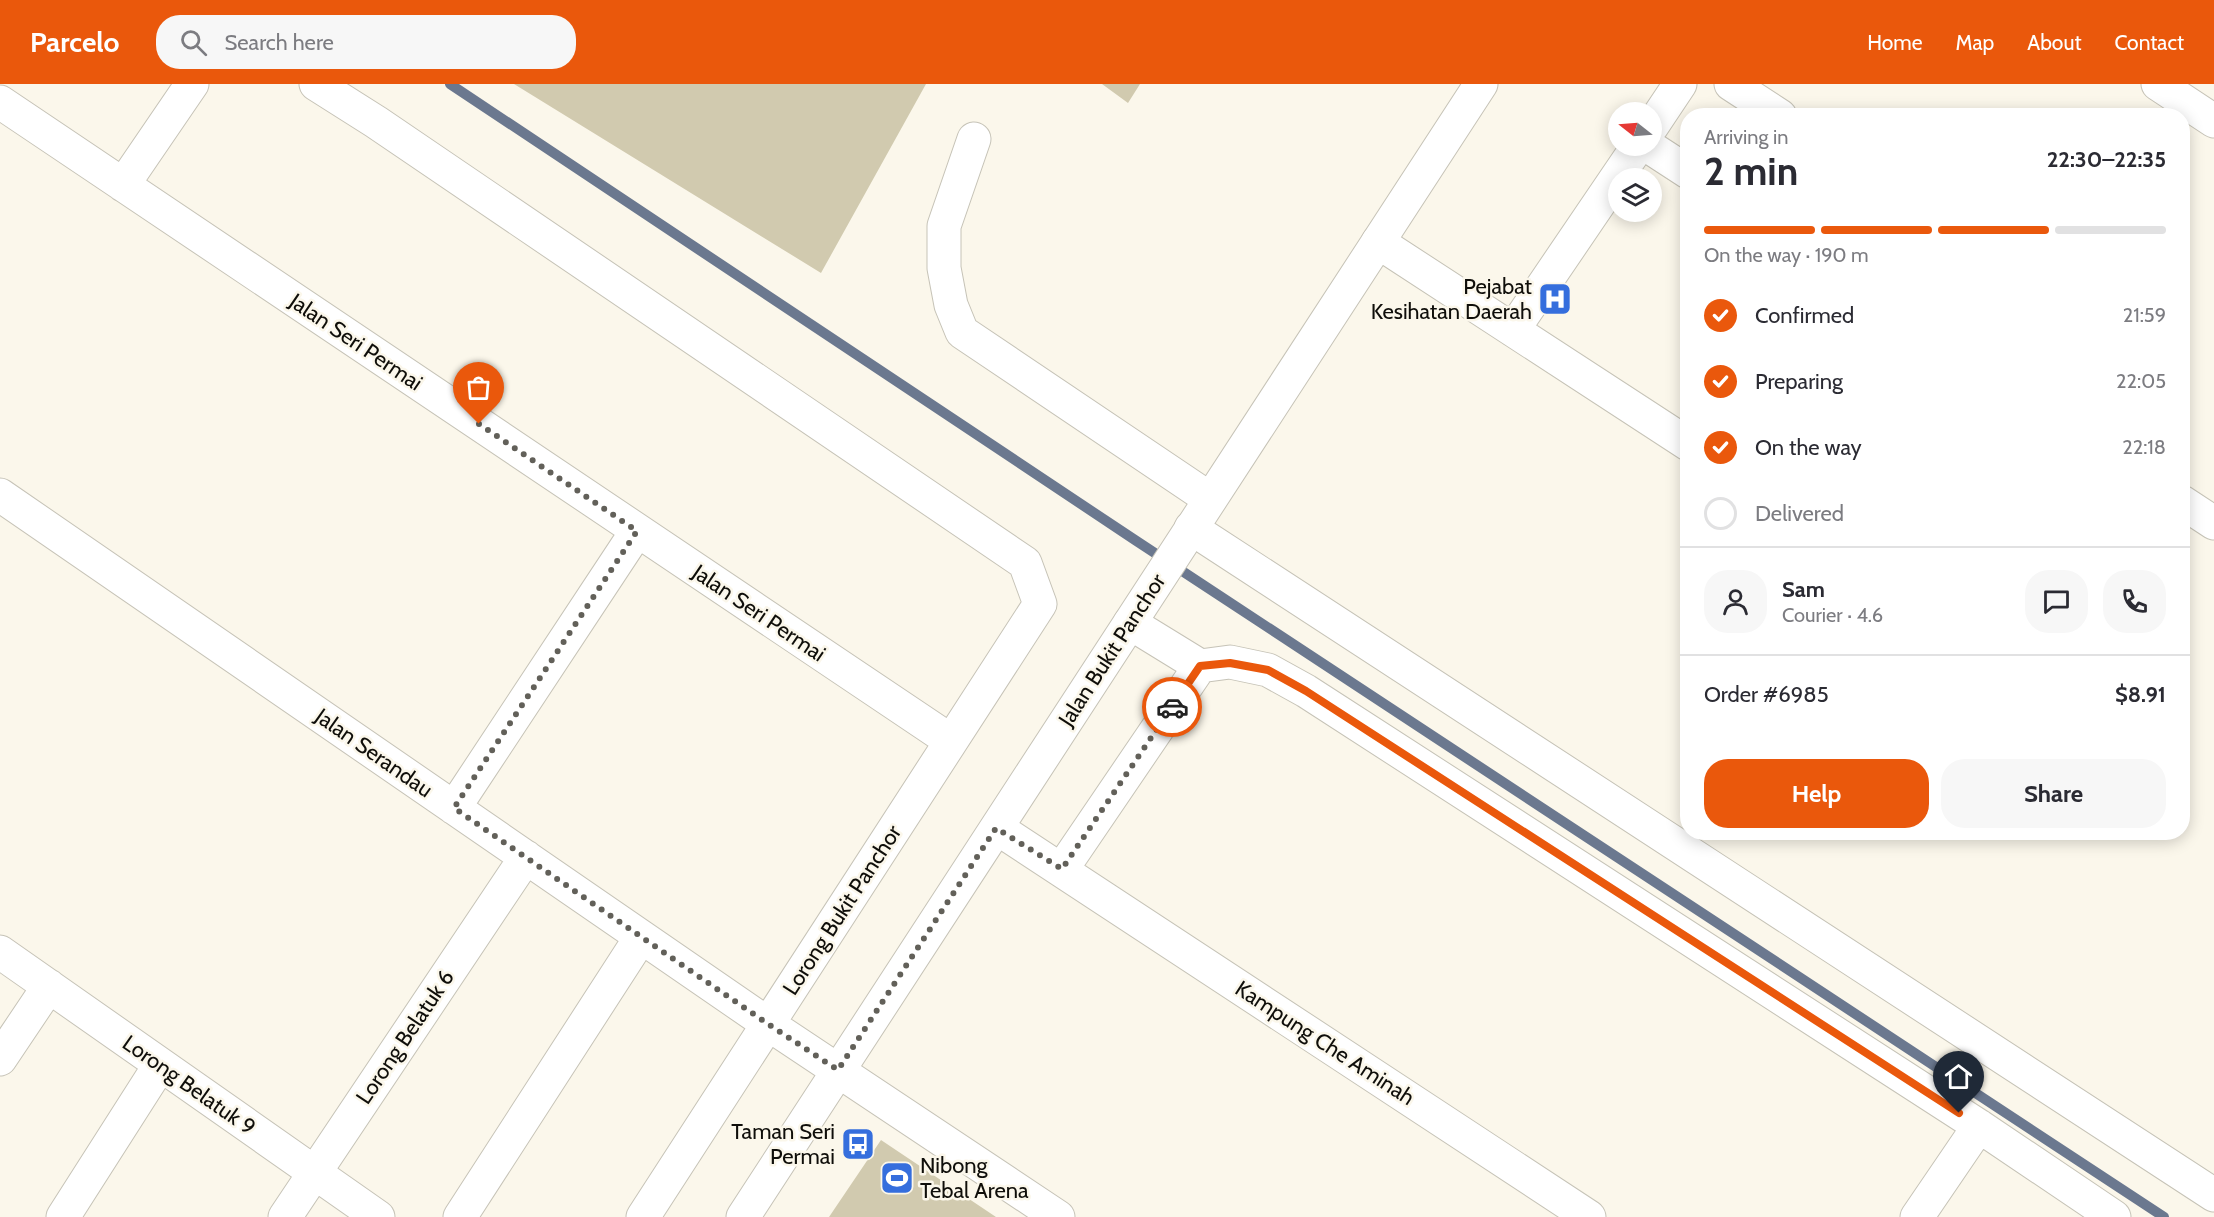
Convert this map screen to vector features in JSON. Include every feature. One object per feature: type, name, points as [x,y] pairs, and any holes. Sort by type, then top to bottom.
[{"type":"street","points":[[123,185],[192,84]]},
{"type":"street","name":"Lorong Bukit Panchor","points":[[316,84],[376,122],[1025,563],[1040,604],[643,1217]]},
{"type":"street","name":"Jalan Bukit Panchor","points":[[743,1217],[1482,84]]},
{"type":"street","points":[[1662,111],[1680,84]]},
{"type":"street","points":[[1731,84],[1768,108]]},
{"type":"street","points":[[2158,84],[2214,121]]},
{"type":"street","name":"Jalan Seri Permai","points":[[0,102],[951,741]]},
{"type":"street","points":[[974,139],[944,226],[944,268],[951,305],[962,332],[1210,499]]},
{"type":"street","points":[[1662,155],[1680,167]]},
{"type":"street","points":[[1513,330],[1631,156]]},
{"type":"street","points":[[1378,242],[1680,439]]},
{"type":"street","name":"Jalan Serandau","points":[[0,495],[768,1024],[1058,1217]]},
{"type":"street","points":[[2190,507],[2214,523]]},
{"type":"street","points":[[1191,528],[2214,1195]]},
{"type":"street","points":[[454,808],[637,531]]},
{"type":"street","points":[[1130,623],[1200,666],[1230,663],[1268,670],[1306,691],[1979,1126],[2114,1217]]},
{"type":"street","points":[[1062,869],[1200,666]]},
{"type":"street","name":"Kampung Che Aminah","points":[[996,828],[1062,869],[1575,1213]]},
{"type":"street","name":"Lorong Belatuk 6","points":[[285,1217],[526,857]]},
{"type":"street","points":[[460,1217],[641,937]]},
{"type":"street","name":"Lorong Belatuk 9","points":[[0,952],[378,1217]]},
{"type":"street","points":[[0,1059],[49,986]]},
{"type":"street","points":[[63,1217],[160,1065]]},
{"type":"street","points":[[1917,1217],[1979,1126]]},
{"type":"shaded area","points":[[514,84],[926,84],[821,273]]},
{"type":"shaded area","points":[[1102,84],[1140,84],[1128,103]]},
{"type":"shaded area","name":"Nibong Tebal Arena","points":[[881,1140],[996,1217],[829,1217]]},
{"type":"waterway","points":[[450,84],[1135,540],[2164,1217]]},
{"type":"way so far","points":[[479,424],[637,531],[454,808],[838,1070],[996,828],[1062,869],[1172,707]]},
{"type":"place","name":"Pejabat Kesihatan Daerah","points":[[1555,299]]},
{"type":"place","name":"Taman Seri Permai","points":[[858,1144]]},
{"type":"place","name":"Nibong Tebal Arena","points":[[897,1178]]},
{"type":"route","points":[[1172,707],[1200,666],[1230,663],[1268,670],[1306,691],[1959,1113]]}]
